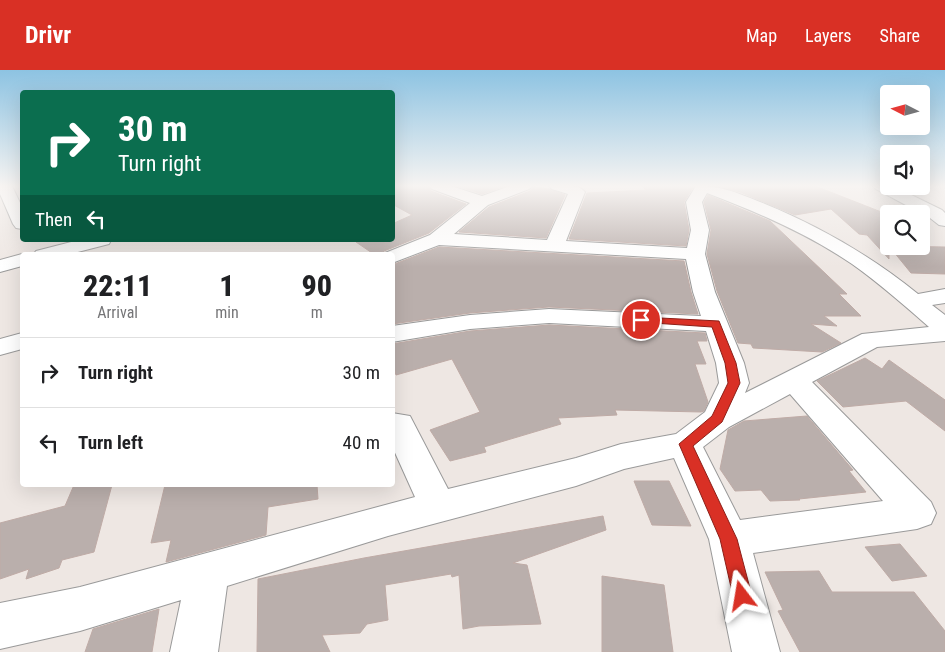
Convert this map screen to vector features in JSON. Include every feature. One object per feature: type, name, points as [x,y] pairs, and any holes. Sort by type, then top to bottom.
[{"type":"street","points":[[395,256],[438,239],[469,213]]},
{"type":"street","points":[[554,246],[568,213]]},
{"type":"street","points":[[696,213],[700,230],[695,254],[704,292],[730,363],[734,383],[718,419]]},
{"type":"street","points":[[772,213],[806,229],[858,260],[915,301],[945,328]]},
{"type":"street","points":[[934,213],[945,221]]},
{"type":"street","points":[[438,239],[695,254]]},
{"type":"street","points":[[55,252],[94,242]]},
{"type":"street","points":[[0,266],[20,261]]},
{"type":"street","points":[[915,301],[945,296]]},
{"type":"street","points":[[395,334],[470,322],[549,316],[716,324]]},
{"type":"street","points":[[0,626],[80,608],[438,507],[576,472],[621,457],[686,444],[718,419],[871,340],[945,333]]},
{"type":"street","points":[[0,347],[20,342]]},
{"type":"street","points":[[728,539],[917,513],[794,380]]},
{"type":"street","points":[[395,424],[399,424],[438,507]]},
{"type":"street","points":[[686,444],[728,539],[756,652]]},
{"type":"street","points":[[194,652],[208,571]]},
{"type":"building","points":[[409,213],[454,213],[429,233],[383,252],[371,252],[356,242],[395,242],[395,223],[412,215]]},
{"type":"building","points":[[482,213],[557,213],[546,238],[459,232]]},
{"type":"building","points":[[579,213],[686,213],[689,230],[686,246],[569,239]]},
{"type":"building","points":[[707,213],[751,213],[770,221],[847,294],[839,294],[861,316],[824,316],[837,326],[811,324],[841,343],[822,352],[753,348],[751,344],[738,343],[717,291],[707,254],[711,230]]},
{"type":"building","points":[[836,213],[880,213],[880,249],[867,235],[859,234]]},
{"type":"building","points":[[439,247],[684,261],[698,314],[549,307],[470,313],[395,324],[395,264]]},
{"type":"building","points":[[930,247],[945,247],[945,274],[911,273],[896,255],[930,255]]},
{"type":"building","points":[[549,325],[705,333],[707,341],[697,341],[706,364],[695,364],[708,402],[704,411],[701,412],[615,410],[617,415],[558,418],[561,424],[484,447],[486,452],[450,461],[430,430],[480,412],[452,359],[396,375],[395,344],[470,331]]},
{"type":"building","points":[[865,358],[882,369],[889,360],[945,400],[945,431],[906,401],[843,407],[817,381]]},
{"type":"building","points":[[807,416],[853,470],[849,471],[866,492],[800,500],[770,501],[761,490],[735,491],[720,469],[728,430],[744,421]]},
{"type":"building","points":[[634,481],[669,481],[691,526],[652,525]]},
{"type":"building","points":[[73,487],[111,487],[94,552],[62,560],[59,568],[26,579],[29,569],[0,579],[0,523],[65,506]]},
{"type":"building","points":[[165,487],[317,487],[318,499],[268,507],[266,535],[166,562],[171,540],[151,543]]},
{"type":"building","points":[[603,516],[606,530],[513,563],[527,565],[541,624],[479,626],[463,629],[459,575],[452,577],[451,574],[385,585],[388,620],[367,624],[360,633],[322,635],[330,652],[257,652],[258,579],[364,558]]},
{"type":"building","points":[[900,544],[927,576],[892,581],[865,547]]},
{"type":"building","points":[[819,571],[832,592],[914,592],[945,631],[945,652],[800,652],[778,611],[783,610],[765,572]]},
{"type":"building","points":[[602,576],[664,585],[673,652],[602,652]]},
{"type":"building","points":[[159,609],[152,652],[85,652],[93,629]]},
{"type":"route","points":[[641,320],[716,324],[730,363],[734,383],[718,419],[686,444],[728,539],[742,596]]}]
